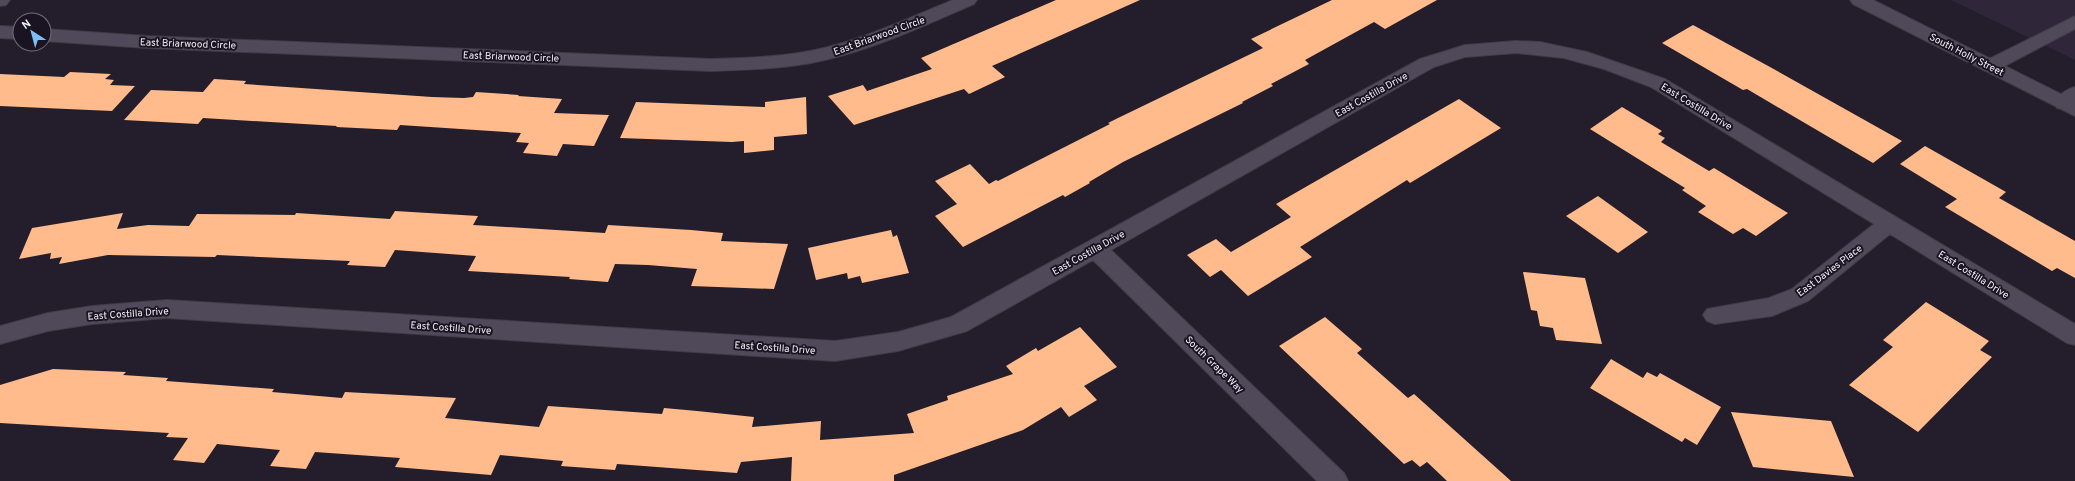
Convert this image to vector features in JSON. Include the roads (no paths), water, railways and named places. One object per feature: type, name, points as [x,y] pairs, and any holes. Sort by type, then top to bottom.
[{"type":"street","name":"East Briarwood Circle","points":[[52,36],[147,42],[694,64],[763,63],[808,57],[844,49],[892,32],[968,0]]},
{"type":"street","name":"South Holly Street","points":[[1859,0],[1990,66],[2071,101]]},
{"type":"street","points":[[1990,66],[2075,22]]},
{"type":"street","points":[[0,32],[12,33]]},
{"type":"street","name":"East Costilla Drive","points":[[0,335],[48,322],[92,315],[167,309],[835,351],[875,347],[925,336],[959,324],[1427,63],[1464,51],[1525,46],[1563,51],[1616,65],[1658,83],[1890,222],[2075,336]]},
{"type":"street","name":"East Davies Place","points":[[1715,315],[1772,307],[1800,294],[1890,222]]},
{"type":"street","name":"South Grape Way","points":[[1095,248],[1335,481]]}]
